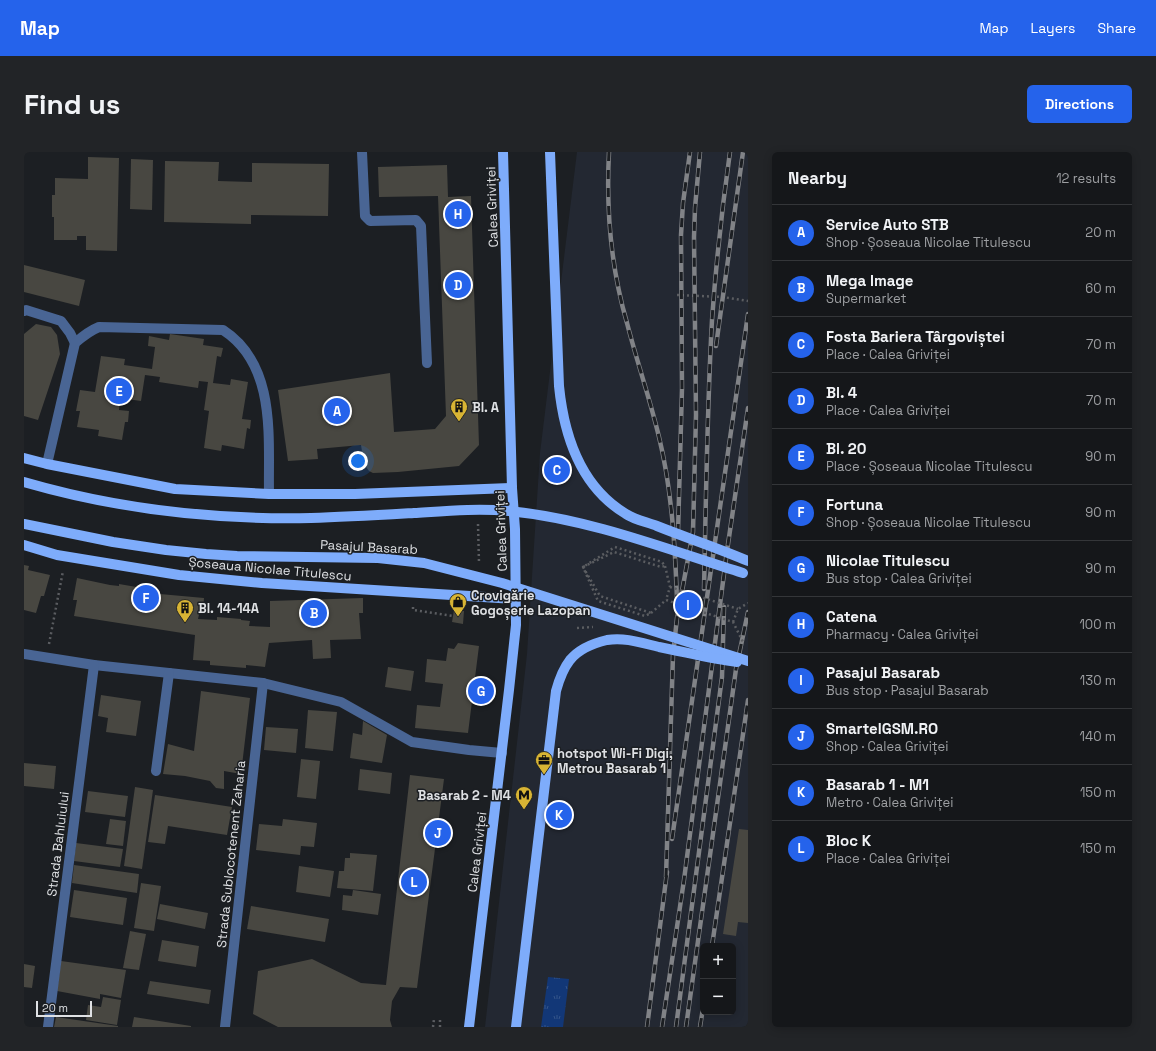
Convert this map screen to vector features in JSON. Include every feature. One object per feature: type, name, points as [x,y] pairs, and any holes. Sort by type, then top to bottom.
[{"type":"main road","name":"Calea Griviței","points":[[469,1027],[516,625],[515,529],[512,488],[503,152]]},
{"type":"main road","points":[[550,152],[559,386],[562,411],[569,437],[580,465],[603,497],[626,514],[748,561]]},
{"type":"main road","points":[[24,458],[47,464],[175,489],[269,494],[355,494],[512,488]]},
{"type":"main road","name":"Pasajul Basarab","points":[[24,482],[51,490],[111,502],[174,513],[210,516],[311,518],[465,510],[507,511],[551,516],[624,535],[748,574]]},
{"type":"main road","name":"Pasajul Basarab","points":[[24,524],[113,542],[206,554],[237,556],[361,557],[424,563],[502,583],[748,662]]},
{"type":"main road","name":"Șoseaua Nicolae Titulescu","points":[[24,545],[66,556],[179,575],[262,583],[516,599]]},
{"type":"main road","points":[[516,1027],[556,691],[561,674],[570,660],[581,651],[594,643],[608,640],[626,640],[721,660],[748,662]]},
{"type":"street","points":[[362,152],[365,216],[370,221],[416,220],[421,226],[427,363]]},
{"type":"street","points":[[24,311],[26,310],[61,321],[76,343]]},
{"type":"street","points":[[47,464],[76,343],[90,330],[99,327],[223,330],[233,337],[247,351],[259,374],[268,424],[269,494]]},
{"type":"street","points":[[24,654],[94,665],[263,684],[341,702],[412,742],[469,750],[502,752]]},
{"type":"street","name":"Strada Bahluiului","points":[[48,1027],[94,665]]},
{"type":"street","points":[[156,772],[169,673]]},
{"type":"street","name":"Strada Sublocotenent Zaharia","points":[[225,1027],[263,684]]},
{"type":"path","points":[[677,295],[723,297],[748,301]]},
{"type":"path","points":[[478,520],[479,566]]},
{"type":"path","points":[[583,567],[615,547]]},
{"type":"path","points":[[583,567],[614,552],[661,567],[665,566]]},
{"type":"path","points":[[46,657],[66,556]]},
{"type":"path","points":[[651,613],[666,600],[670,587],[665,566],[662,562]]},
{"type":"path","points":[[583,567],[598,601]]},
{"type":"path","points":[[583,567],[600,596],[647,611]]},
{"type":"path","points":[[670,587],[738,609]]},
{"type":"path","points":[[666,600],[733,622],[744,645]]},
{"type":"path","points":[[733,622],[738,609],[748,603]]},
{"type":"path","points":[[413,610],[453,616]]},
{"type":"path","points":[[577,628],[599,627]]},
{"type":"path","points":[[433,1027],[434,1019]]},
{"type":"path","points":[[440,1020],[440,1027]]},
{"type":"shaded area","points":[[577,152],[748,152],[748,1027],[485,1027],[527,654],[540,453]]},
{"type":"green space","points":[[548,977],[569,979],[563,1027],[541,1027]]},
{"type":"building","points":[[88,157],[119,158],[117,251],[86,250],[86,236],[77,236],[77,240],[54,240],[52,195],[55,195],[55,178],[88,179]]},
{"type":"building","points":[[131,159],[153,160],[152,210],[130,209]]},
{"type":"building","points":[[165,161],[219,162],[218,181],[252,182],[252,163],[329,164],[328,216],[251,215],[251,224],[164,222]]},
{"type":"building","points":[[447,165],[448,197],[471,196],[479,445],[459,466],[398,472],[373,473],[369,471],[364,464],[361,445],[317,449],[318,459],[288,461],[278,390],[390,373],[394,432],[435,429],[446,416],[438,196],[379,197],[378,167]]},
{"type":"building","points":[[24,265],[85,280],[79,306],[24,292]]},
{"type":"building","points":[[36,324],[51,327],[57,335],[60,354],[38,420],[24,416],[24,334]]},
{"type":"building","points":[[170,334],[204,339],[203,345],[223,348],[221,357],[217,356],[213,383],[230,385],[231,379],[248,382],[242,419],[251,420],[250,429],[247,428],[244,449],[222,445],[221,451],[204,448],[209,411],[204,410],[208,382],[199,381],[198,388],[159,382],[160,377],[145,375],[141,401],[120,398],[119,410],[129,411],[128,422],[125,422],[122,440],[98,436],[99,430],[77,427],[80,411],[76,411],[80,390],[95,392],[101,356],[125,359],[124,365],[152,369],[155,347],[148,346],[149,336],[169,340]]},
{"type":"building","points":[[24,565],[29,566],[28,570],[50,575],[44,596],[41,596],[36,613],[24,610]]},
{"type":"building","name":"Bl. 14-14A","points":[[77,578],[110,585],[119,586],[119,584],[160,591],[160,594],[204,598],[203,611],[200,610],[198,619],[217,620],[217,617],[241,619],[250,621],[249,626],[270,627],[270,601],[363,598],[363,613],[359,613],[361,639],[330,640],[331,658],[313,659],[312,640],[269,643],[265,667],[246,665],[246,668],[210,665],[210,661],[193,660],[195,635],[74,616],[77,600],[73,600]]},
{"type":"building","name":"Crovigărie Gogoșerie Lazopan","points":[[454,610],[464,611],[463,624],[452,622]]},
{"type":"building","points":[[458,643],[479,646],[468,733],[415,728],[417,705],[440,707],[443,684],[425,682],[427,659],[446,661],[448,648],[454,649]]},
{"type":"building","points":[[388,667],[414,671],[411,691],[385,687]]},
{"type":"building","points":[[201,691],[250,698],[241,774],[224,771],[224,789],[216,788],[210,781],[185,776],[163,774],[168,744],[194,751]]},
{"type":"building","points":[[101,695],[141,701],[136,736],[106,732],[108,718],[98,716]]},
{"type":"building","points":[[308,710],[337,712],[333,751],[305,748]]},
{"type":"building","points":[[363,721],[387,735],[382,763],[350,758],[353,733],[362,735]]},
{"type":"building","points":[[266,727],[298,729],[296,753],[264,750]]},
{"type":"building","points":[[301,759],[320,761],[316,799],[297,797]]},
{"type":"building","points":[[24,763],[56,766],[54,789],[24,786]]},
{"type":"building","points":[[360,769],[392,773],[390,794],[358,790]]},
{"type":"building","points":[[410,775],[444,779],[417,988],[400,987],[392,1001],[390,1020],[392,1027],[278,1027],[253,1014],[258,971],[312,959],[361,983],[386,985]]},
{"type":"building","points":[[135,787],[153,790],[142,869],[124,866]]},
{"type":"building","points":[[88,791],[128,796],[125,817],[85,812]]},
{"type":"building","points":[[155,795],[232,807],[227,835],[168,826],[165,844],[148,842]]},
{"type":"building","points":[[110,819],[126,821],[123,846],[106,844]]},
{"type":"building","points":[[283,819],[317,823],[314,847],[301,846],[300,855],[256,850],[259,824],[282,826]]},
{"type":"building","points":[[739,829],[748,830],[748,923],[738,922],[736,936],[723,934]]},
{"type":"building","points":[[76,843],[123,849],[120,867],[74,861]]},
{"type":"building","points":[[350,853],[377,855],[373,891],[337,888],[339,871],[344,871],[345,858],[350,858]]},
{"type":"building","points":[[74,865],[139,874],[137,893],[72,883]]},
{"type":"building","points":[[299,866],[334,871],[330,897],[296,892]]},
{"type":"building","points":[[141,883],[161,886],[154,931],[134,928]]},
{"type":"building","points":[[74,890],[127,898],[123,925],[70,917]]},
{"type":"building","points":[[353,890],[381,894],[378,915],[342,910],[343,895],[352,896]]},
{"type":"building","points":[[160,904],[208,913],[205,929],[157,919]]},
{"type":"building","points":[[251,906],[329,919],[325,942],[247,929]]},
{"type":"building","points":[[130,931],[146,934],[139,970],[123,968]]},
{"type":"building","points":[[162,940],[199,946],[196,967],[158,961]]},
{"type":"building","points":[[61,961],[126,970],[121,998],[100,994],[100,999],[57,991]]},
{"type":"building","points":[[24,964],[35,966],[32,988],[24,987]]},
{"type":"building","points":[[150,981],[211,990],[209,1004],[147,994]]},
{"type":"building","points":[[103,997],[121,1000],[117,1025],[86,1020],[88,1005],[101,1007]]},
{"type":"building","points":[[56,1017],[118,1026],[118,1027],[54,1027]]},
{"type":"building","points":[[134,1017],[191,1026],[191,1027],[132,1027]]},
{"type":"railway","points":[[609,152],[608,195],[613,260],[622,302],[655,423],[667,477],[672,518],[677,600]]},
{"type":"railway","points":[[678,533],[682,388],[681,235],[683,203],[690,152]]},
{"type":"railway","points":[[666,877],[673,655],[677,618],[693,532],[696,415],[694,237],[700,152]]},
{"type":"railway","points":[[704,589],[712,320],[715,278],[730,152]]},
{"type":"railway","points":[[716,346],[743,152]]},
{"type":"railway","points":[[672,839],[748,314]]},
{"type":"railway","points":[[662,1027],[684,880],[727,551],[748,408]]},
{"type":"railway","points":[[676,1027],[722,677],[724,607]]},
{"type":"railway","points":[[686,1027],[736,669],[748,612]]},
{"type":"railway","points":[[712,943],[748,700]]},
{"type":"railway","points":[[647,1027],[667,872]]},
{"type":"railway","points":[[700,1027],[702,1015]]},
{"type":"place","name":"Catena","points":[[458,214]]},
{"type":"place","name":"Bl. 4","points":[[458,285]]},
{"type":"place","name":"Bl. 20","points":[[119,391]]},
{"type":"place","name":"Service Auto STB","points":[[337,411]]},
{"type":"place","name":"Bl. A","points":[[459,422]]},
{"type":"place","name":"Fosta Bariera Târgoviștei","points":[[557,470]]},
{"type":"place","name":"Fortuna","points":[[146,598]]},
{"type":"place","name":"Pasajul Basarab","points":[[688,605]]},
{"type":"place","name":"Mega Image","points":[[314,613]]},
{"type":"place","name":"Crovigărie Gogoșerie Lazopan","points":[[458,617]]},
{"type":"place","name":"Bl. 14-14A","points":[[185,623]]},
{"type":"place","name":"Nicolae Titulescu","points":[[481,691]]},
{"type":"place","name":"hotspot Wi-Fi Digi, Metrou Basarab 1","points":[[544,775]]},
{"type":"place","name":"Basarab 2 - M4","points":[[524,810]]},
{"type":"place","name":"Basarab 1 - M1","points":[[559,815]]},
{"type":"place","name":"SmartelGSM.RO","points":[[438,833]]},
{"type":"place","name":"Bloc K","points":[[414,882]]}]
